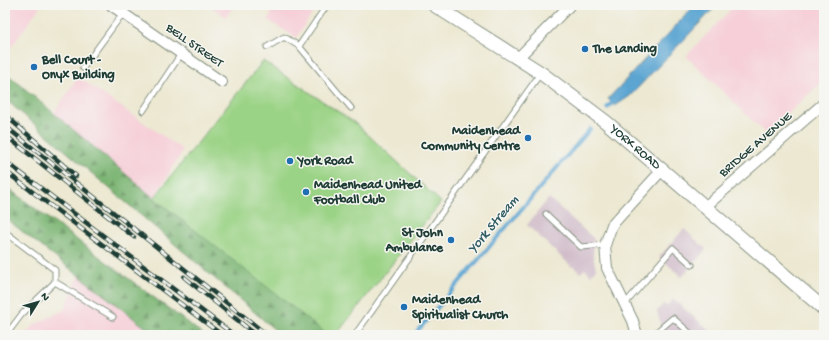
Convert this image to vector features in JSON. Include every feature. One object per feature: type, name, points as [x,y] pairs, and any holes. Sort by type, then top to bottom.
[{"type":"street","name":"BELL STREET","points":[[111,5],[222,82]]},
{"type":"street","name":"YORK ROAD","points":[[434,5],[541,73],[606,122],[824,309]]},
{"type":"street","points":[[518,58],[570,5]]},
{"type":"street","name":"BRIDGE AVENUE","points":[[705,207],[824,103]]},
{"type":"street","points":[[637,335],[633,321],[607,268],[605,245],[612,224],[662,170]]},
{"type":"lane","points":[[299,46],[327,5]]},
{"type":"lane","points":[[83,68],[123,13]]},
{"type":"lane","points":[[267,47],[284,37],[299,46],[351,108]]},
{"type":"lane","points":[[143,111],[182,54]]},
{"type":"lane","points":[[357,332],[541,73]]},
{"type":"lane","points":[[546,214],[581,247],[605,245]]},
{"type":"lane","points":[[5,232],[55,270],[55,282],[22,314],[6,335]]},
{"type":"lane","points":[[625,304],[673,248],[692,265]]},
{"type":"lane","points":[[55,282],[113,317]]},
{"type":"lane","points":[[654,335],[673,318],[692,335]]},
{"type":"shaded area","points":[[5,5],[41,5],[5,56]]},
{"type":"shaded area","points":[[209,5],[234,5],[226,17]]},
{"type":"shaded area","points":[[262,5],[318,5],[296,38],[268,20],[272,12]]},
{"type":"shaded area","points":[[735,5],[824,5],[824,80],[766,134],[686,56]]},
{"type":"shaded area","points":[[78,77],[183,150],[154,198],[54,113]]},
{"type":"shaded area","points":[[549,198],[594,239],[593,256],[596,269],[591,275],[585,269],[580,273],[574,266],[572,267],[527,225]]},
{"type":"shaded area","points":[[684,229],[706,249],[682,277],[659,257]]},
{"type":"shaded area","points":[[79,274],[155,335],[25,335],[34,325],[65,309]]},
{"type":"shaded area","points":[[673,299],[715,335],[663,335],[657,311],[663,304],[667,306]]},
{"type":"green space","name":"York Road","points":[[263,61],[355,123],[441,202],[336,335],[328,335],[154,198]]},
{"type":"green space","points":[[5,72],[154,198],[330,335],[281,335],[5,99]]},
{"type":"green space","points":[[5,186],[204,335],[155,335],[5,218]]},
{"type":"water","points":[[695,5],[717,5],[630,96],[615,106],[608,99]]},
{"type":"waterway","name":"York Stream","points":[[607,108],[615,100]]},
{"type":"waterway","name":"York Stream","points":[[414,335],[590,129]]},
{"type":"railway","points":[[5,115],[76,176]]},
{"type":"railway","points":[[5,126],[267,335]]},
{"type":"railway","points":[[5,135],[134,237]]},
{"type":"railway","points":[[5,161],[234,335]]},
{"type":"railway","points":[[5,171],[222,335]]},
{"type":"railway","points":[[184,277],[256,335]]},
{"type":"place","name":"The Landing","points":[[585,49]]},
{"type":"place","name":"Bell Court - Onyx Building","points":[[34,67]]},
{"type":"place","name":"Maidenhead Community Centre","points":[[528,138]]},
{"type":"place","name":"York Road","points":[[290,161]]},
{"type":"place","name":"Maidenhead United Football Club","points":[[306,192]]},
{"type":"place","name":"St John Ambulance","points":[[451,240]]},
{"type":"place","name":"Maidenhead Spiritualist Church","points":[[404,307]]}]
